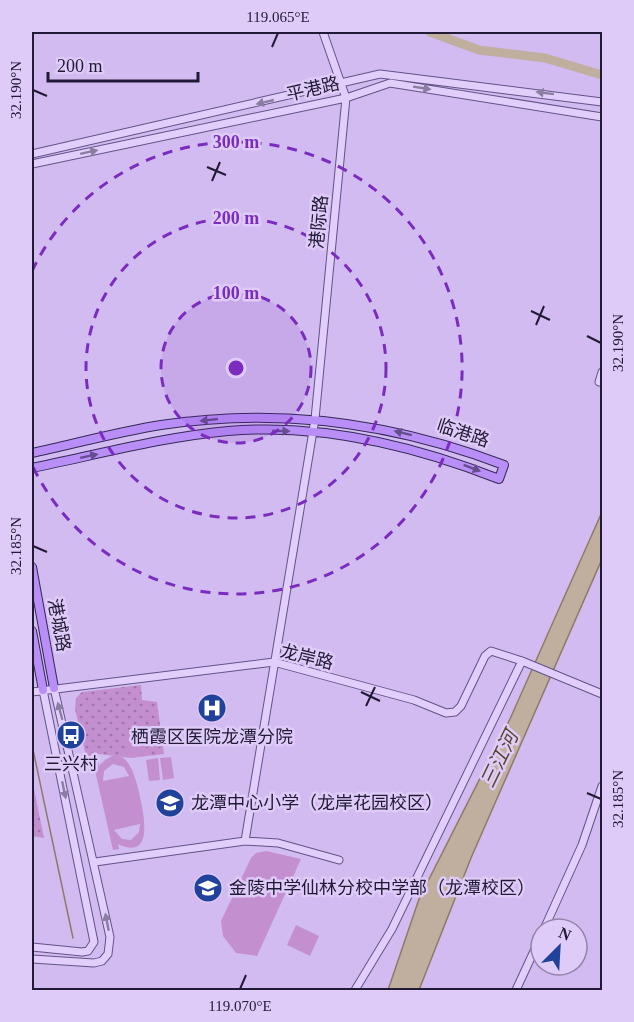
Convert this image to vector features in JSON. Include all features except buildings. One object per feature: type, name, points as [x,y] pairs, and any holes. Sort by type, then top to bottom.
[{"type":"main road","name":"临港路","points":[[32,453],[160,425],[241,417],[315,419],[382,428],[462,449],[504,465],[499,479],[460,463],[380,440],[312,433],[229,431],[166,441],[32,468]]},
{"type":"main road","name":"港城路","points":[[32,567],[54,688]]},
{"type":"main road","name":"港城路","points":[[32,631],[43,690]]},
{"type":"street","name":"港际路","points":[[245,841],[315,419],[346,98],[323,32]]},
{"type":"street","name":"平港路","points":[[32,154],[381,74],[603,102]]},
{"type":"street","name":"平港路","points":[[32,164],[346,98],[390,83],[603,117]]},
{"type":"street","points":[[599,382],[603,372]]},
{"type":"street","name":"龙岸路","points":[[32,692],[274,662],[414,700],[446,713],[455,712],[461,706],[485,656],[491,651],[522,661]]},
{"type":"street","points":[[355,990],[392,929],[522,661],[603,694]]},
{"type":"street","points":[[32,959],[85,963],[102,961],[111,945],[95,862],[54,688]]},
{"type":"street","points":[[32,947],[82,952],[92,948],[94,936],[43,690]]},
{"type":"street","points":[[549,917],[582,845],[603,786]]},
{"type":"street","points":[[95,862],[245,841],[278,843],[339,860]]},
{"type":"street","points":[[516,990],[529,962]]},
{"type":"shaded area","points":[[141,685],[142,700],[157,702],[164,754],[131,758],[99,754],[86,756],[75,709],[76,698],[82,692]]},
{"type":"shaded area","points":[[140,728],[143,754],[128,756],[126,730]]},
{"type":"shaded area","points":[[97,756],[99,766],[108,758],[116,756],[128,763],[136,780],[143,814],[144,834],[137,846],[129,848],[118,844],[119,849],[113,850],[92,757]],"holes":[[[113,764],[124,767],[129,776],[103,781],[104,771]],[[140,824],[139,832],[131,840],[122,839],[114,830]]]},
{"type":"shaded area","points":[[171,757],[174,778],[163,780],[160,758]]},
{"type":"shaded area","points":[[158,758],[160,780],[149,781],[146,760]]},
{"type":"shaded area","points":[[32,779],[44,838],[32,836]]},
{"type":"shaded area","points":[[266,851],[301,859],[257,956],[236,953],[223,936],[221,921],[251,858],[256,853]]},
{"type":"shaded area","points":[[296,925],[319,936],[310,956],[287,945]]},
{"type":"water","name":"三江河","points":[[602,512],[602,559],[471,858],[419,990],[388,990],[419,899],[510,719]]},
{"type":"waterway","points":[[430,32],[479,50],[545,58],[602,75]]},
{"type":"waterway","points":[[32,745],[73,938]]},
{"type":"place","name":"栖霞区医院龙潭分院","points":[[212,708]]},
{"type":"place","name":"三兴村","points":[[71,735]]},
{"type":"place","name":"龙潭中心小学（龙岸花园校区）","points":[[170,803]]},
{"type":"place","name":"金陵中学仙林分校中学部（龙潭校区）","points":[[208,888]]}]
